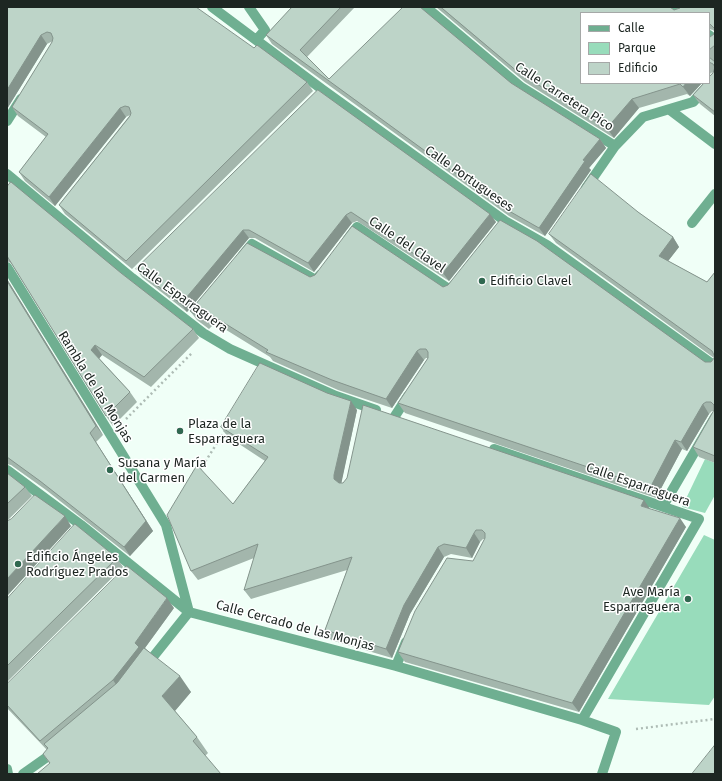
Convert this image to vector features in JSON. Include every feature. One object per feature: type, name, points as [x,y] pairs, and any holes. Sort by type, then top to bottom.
[{"type":"street","name":"Calle Portugueses","points":[[212,7],[257,39],[320,93],[502,224],[549,242],[715,366]]},
{"type":"street","points":[[249,7],[265,30],[257,39]]},
{"type":"street","name":"Calle Carretera Pico","points":[[426,7],[520,86],[615,146]]},
{"type":"street","points":[[581,195],[615,146],[643,117],[693,102],[710,84]]},
{"type":"street","points":[[7,121],[28,87]]},
{"type":"street","points":[[670,110],[715,144]]},
{"type":"street","name":"Calle Esparraguera","points":[[7,174],[58,212],[134,275],[190,318],[208,336],[230,348],[364,410],[398,417],[412,390]]},
{"type":"street","points":[[692,224],[715,194]]},
{"type":"street","name":"Calle del Clavel","points":[[343,244],[357,227],[450,290],[460,277]]},
{"type":"street","points":[[238,261],[252,244],[316,280],[325,268]]},
{"type":"street","name":"Rambla de las Monjas","points":[[7,267],[166,525],[188,612]]},
{"type":"street","points":[[663,506],[715,417]]},
{"type":"street","name":"Calle Esparraguera","points":[[484,446],[699,519],[582,720]]},
{"type":"street","points":[[7,470],[42,495],[79,528],[188,612],[138,676]]},
{"type":"street","points":[[32,504],[42,495]]},
{"type":"street","name":"Calle Cercado de las Monjas","points":[[188,612],[396,666],[582,720],[616,732]]},
{"type":"street","points":[[396,666],[410,631]]},
{"type":"street","points":[[602,774],[616,732]]},
{"type":"street","points":[[23,774],[47,759],[65,744]]},
{"type":"street","points":[[7,769],[8,774]]},
{"type":"path","points":[[110,435],[208,336]]},
{"type":"path","points":[[199,472],[228,425]]},
{"type":"path","points":[[616,732],[715,719]]},
{"type":"green space","points":[[705,459],[715,463],[715,495],[705,513],[682,507]]},
{"type":"green space","name":"Ave María Esparraguera","points":[[704,535],[715,540],[715,696],[709,705],[608,699]]},
{"type":"building","points":[[7,7],[196,7],[254,48],[257,45],[307,82],[126,261],[59,205],[130,116],[131,113],[129,107],[125,106],[120,108],[49,197],[19,172],[48,134],[12,107],[53,38],[51,33],[47,32],[41,35],[7,90]]},
{"type":"building","points":[[290,7],[341,7],[300,50],[329,79],[403,7],[420,7],[511,83],[600,139],[583,160],[585,161],[539,228],[502,207],[266,35],[291,8]]},
{"type":"building","points":[[441,7],[670,7],[674,10],[680,7],[715,7],[715,29],[710,24],[710,12],[580,12],[580,84],[680,84],[632,99],[607,128],[518,72]]},
{"type":"building","points":[[715,29],[715,45],[710,49],[710,37],[714,34]]},
{"type":"building","points":[[710,58],[715,62],[715,67],[710,62]]},
{"type":"building","points":[[715,67],[715,112],[693,95],[703,84],[710,84],[710,76]]},
{"type":"building","points":[[318,90],[490,214],[443,273],[351,212],[346,215],[308,263],[249,230],[243,230],[181,304],[136,269]]},
{"type":"building","points":[[591,174],[638,212],[673,237],[659,256],[707,282],[715,272],[715,357],[712,351],[549,234]]},
{"type":"building","points":[[11,182],[121,273],[193,329],[144,377],[95,345],[91,350],[130,392],[106,416],[7,256],[7,187]]},
{"type":"building","points":[[500,220],[537,241],[705,362],[711,362],[715,357],[715,456],[693,447],[714,410],[714,405],[711,402],[706,402],[703,404],[681,442],[675,440],[650,488],[398,403],[428,358],[428,352],[426,349],[420,349],[417,351],[386,399],[332,380],[266,352],[268,350],[208,313],[202,319],[190,311],[247,243],[310,277],[315,275],[352,226],[443,287],[448,285]]},
{"type":"building","points":[[7,281],[96,426],[90,433],[146,521],[124,547],[7,457]]},
{"type":"building","points":[[260,363],[327,393],[351,401],[334,475],[334,479],[339,483],[343,483],[347,478],[363,405],[644,500],[641,506],[680,518],[572,703],[398,652],[415,611],[447,558],[473,561],[485,538],[485,533],[482,530],[476,530],[466,548],[444,544],[438,547],[404,605],[386,649],[325,630],[352,557],[244,590],[258,544],[191,571],[167,515],[197,465],[233,504],[268,457],[221,427]]},
{"type":"building","points":[[7,473],[25,487],[7,504]]},
{"type":"building","points":[[35,495],[65,516],[7,579],[7,521],[11,519]]},
{"type":"building","points":[[75,524],[117,558],[7,666],[7,599]]},
{"type":"building","points":[[127,566],[167,598],[135,643],[139,647],[113,680],[40,741],[7,705],[7,684]]},
{"type":"building","points":[[144,648],[180,676],[162,696],[197,737],[193,741],[221,774],[37,774],[50,763],[43,754],[48,748],[44,744],[117,683]]},
{"type":"building","points":[[715,745],[715,774],[692,774]]},
{"type":"place","name":"Edificio Clavel","points":[[482,281]]},
{"type":"place","name":"Plaza de la Esparraguera","points":[[180,431]]},
{"type":"place","name":"Susana y María del Carmen","points":[[110,470]]},
{"type":"place","name":"Edificio Ángeles Rodríguez Prados","points":[[18,564]]},
{"type":"place","name":"Ave María Esparraguera","points":[[688,599]]}]
